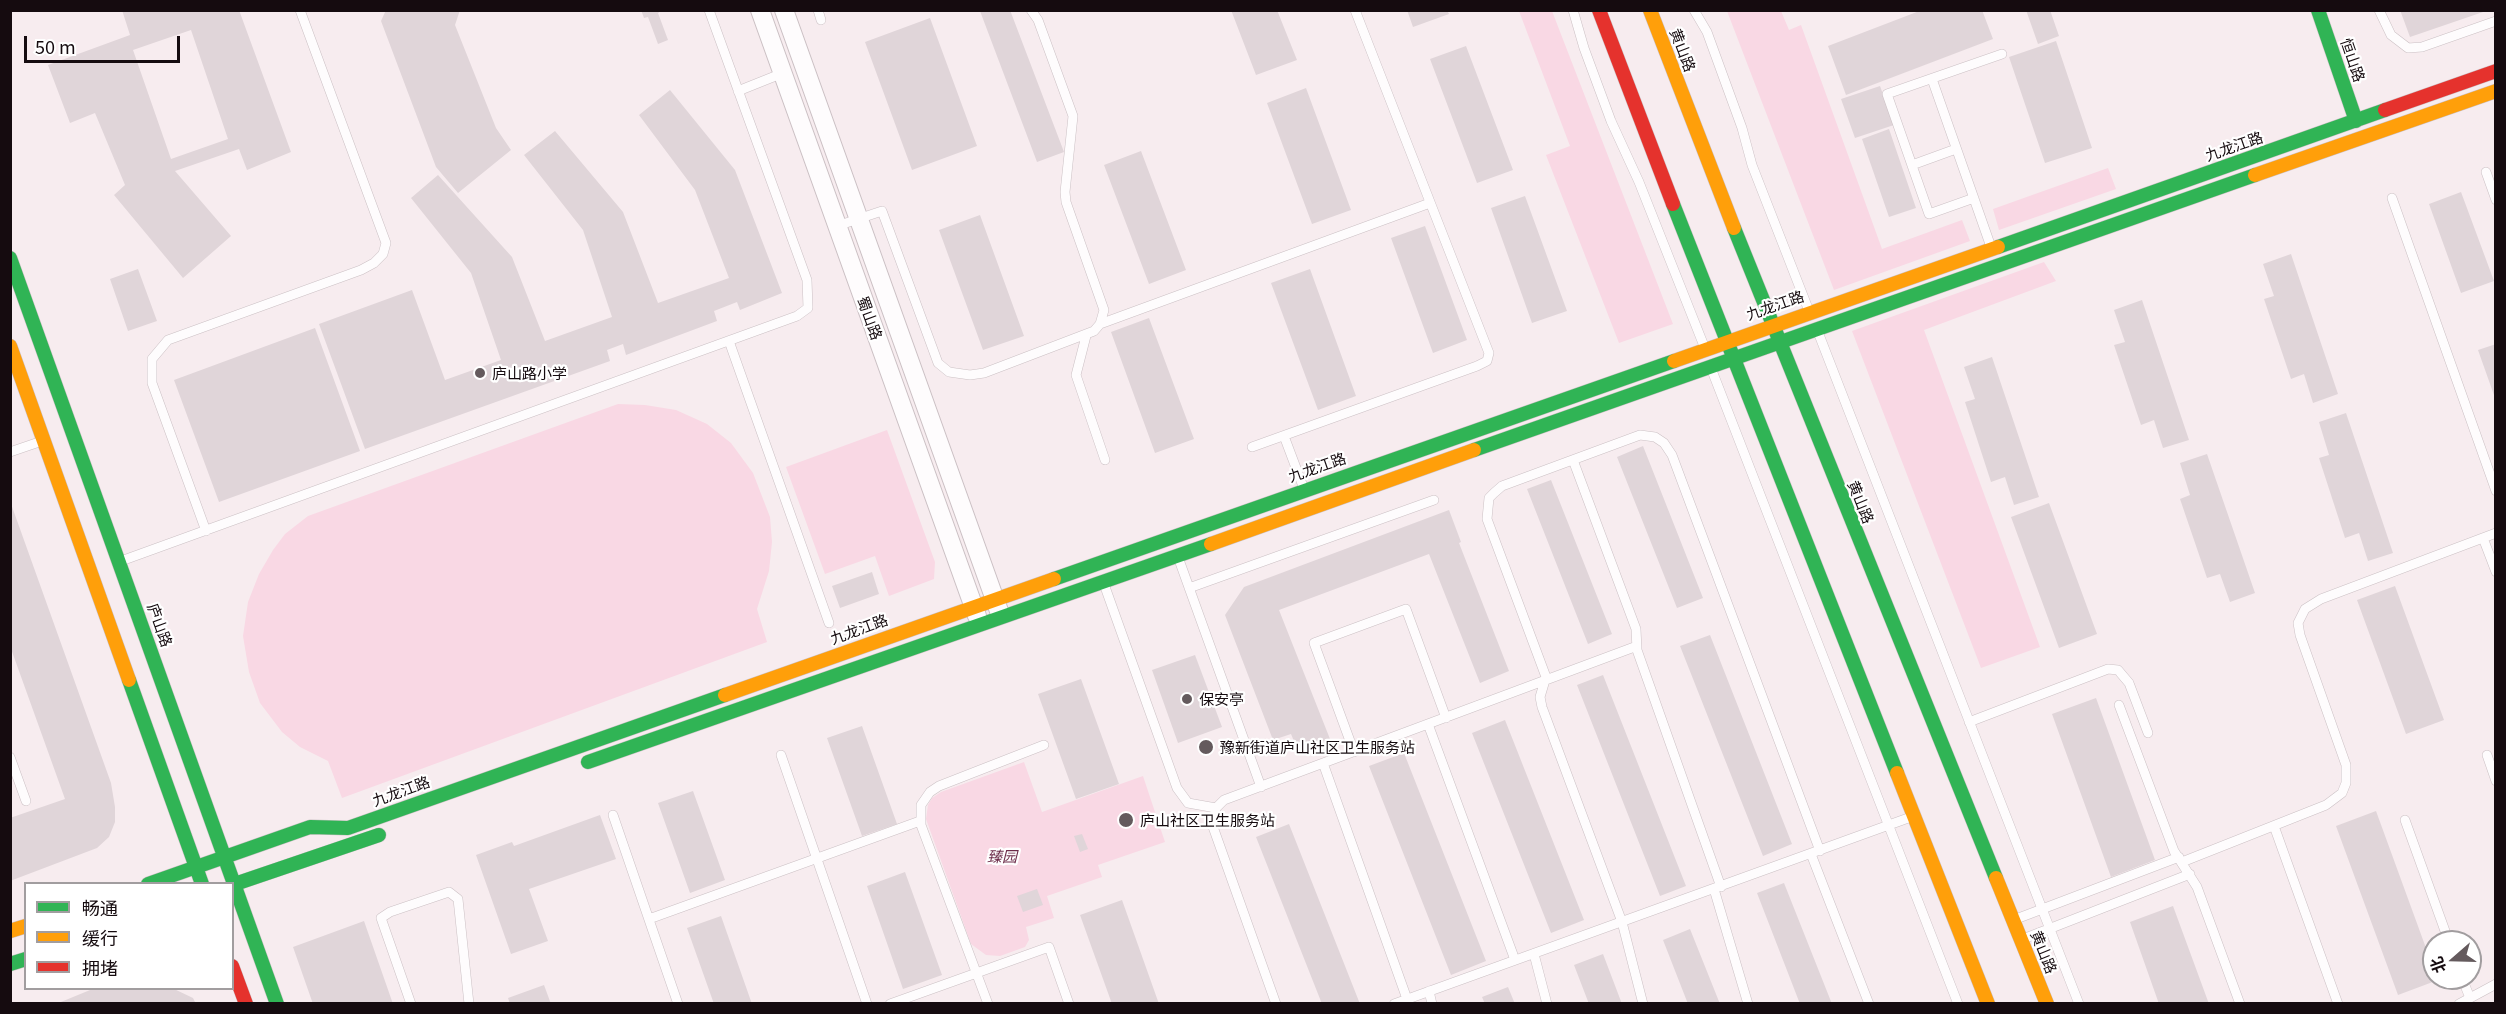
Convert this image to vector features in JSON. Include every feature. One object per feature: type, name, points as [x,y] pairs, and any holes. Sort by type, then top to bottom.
[{"type":"street","name":"蜀山路","points":[[760,10],[981,626]]},
{"type":"street","name":"蜀山路","points":[[784,10],[1002,618]]},
{"type":"street","points":[[1599,10],[1733,359],[1988,1004]]},
{"type":"street","name":"黄山路","points":[[1650,10],[1778,342],[2047,1004]]},
{"type":"street","name":"恒山路","points":[[2318,10],[2362,119]]},
{"type":"street","name":"恒山路","points":[[2331,10],[2362,119]]},
{"type":"street","name":"九龙江路","points":[[154,882],[310,827],[348,828],[973,605],[2496,71]]},
{"type":"street","points":[[580,765],[981,626],[1778,342],[2496,91]]},
{"type":"street","name":"庐山路","points":[[10,258],[233,882]]},
{"type":"street","points":[[10,346],[201,882]]},
{"type":"street","points":[[234,885],[391,830]]},
{"type":"street","name":"庐山路","points":[[234,885],[277,1004]]},
{"type":"street","points":[[234,971],[246,1004]]},
{"type":"lane","points":[[207,531],[153,383],[152,359],[168,340],[367,267],[383,254],[386,243],[300,10]]},
{"type":"lane","points":[[120,562],[797,316],[808,308],[807,280],[709,10]]},
{"type":"lane","points":[[1031,10],[1038,20],[1073,116],[1066,202],[1104,310],[1100,324]]},
{"type":"lane","points":[[1252,447],[1487,360],[1489,353],[1355,10]]},
{"type":"lane","points":[[1574,10],[1584,48],[1611,121],[1640,182],[1958,1004]]},
{"type":"lane","points":[[1695,10],[1707,32],[1742,128],[1752,165],[2079,1004]]},
{"type":"lane","points":[[2379,10],[2391,35],[2408,48],[2422,47],[2496,21]]},
{"type":"lane","points":[[1974,198],[1929,214],[1887,94],[2002,54]]},
{"type":"lane","points":[[738,91],[783,74]]},
{"type":"lane","points":[[1932,79],[1998,266]]},
{"type":"lane","points":[[1912,165],[1956,149]]},
{"type":"lane","points":[[2486,172],[2496,200]]},
{"type":"lane","points":[[2392,198],[2496,491]]},
{"type":"lane","points":[[837,226],[882,211],[938,363],[949,372],[970,375],[984,373],[1086,336],[1100,324],[1430,202]]},
{"type":"lane","points":[[1086,336],[1076,375],[1105,460]]},
{"type":"lane","points":[[729,341],[829,623]]},
{"type":"lane","points":[[1284,435],[1311,509]]},
{"type":"lane","points":[[1643,1004],[1622,922],[1542,707],[1540,697],[1546,680],[1487,519],[1489,498],[1502,486],[1646,435],[1664,442],[1672,455],[1869,1004]]},
{"type":"lane","points":[[10,452],[44,440]]},
{"type":"lane","points":[[1573,460],[1636,629],[1637,646],[1718,888],[1748,1004]]},
{"type":"lane","points":[[1189,588],[1434,500]]},
{"type":"lane","points":[[2013,920],[2274,826],[2326,805],[2342,793],[2346,783],[2346,765],[2302,646],[2298,623],[2305,609],[2321,599],[2496,533]]},
{"type":"lane","points":[[1170,536],[1261,787]]},
{"type":"lane","points":[[2483,538],[2496,572]]},
{"type":"lane","points":[[1096,562],[1177,788],[1188,803],[1216,808]]},
{"type":"lane","points":[[1354,752],[1314,643],[1406,609],[1446,718]]},
{"type":"lane","points":[[1276,1004],[1212,824],[1216,808],[1224,800],[1637,646]]},
{"type":"lane","points":[[1969,722],[2108,669],[2118,670],[2129,683],[2148,733]]},
{"type":"lane","points":[[2119,705],[2181,860],[2190,874],[2240,1004]]},
{"type":"lane","points":[[1428,724],[1515,960]]},
{"type":"lane","points":[[988,1004],[920,821],[921,806],[926,797],[939,786],[1044,745]]},
{"type":"lane","points":[[781,755],[867,1004]]},
{"type":"lane","points":[[2487,755],[2496,780]]},
{"type":"lane","points":[[10,757],[26,801]]},
{"type":"lane","points":[[1323,763],[1407,999]]},
{"type":"lane","points":[[613,814],[678,1004]]},
{"type":"lane","points":[[1394,1004],[1914,816]]},
{"type":"lane","points":[[2405,820],[2445,930]]},
{"type":"lane","points":[[649,919],[920,821]]},
{"type":"lane","points":[[2274,826],[2338,1004]]},
{"type":"lane","points":[[2021,940],[2190,874]]},
{"type":"lane","points":[[411,1004],[381,918],[390,912],[449,892],[458,898],[469,1004]]},
{"type":"lane","points":[[890,1004],[1049,947],[1069,1004]]},
{"type":"lane","points":[[1534,954],[1547,1004]]},
{"type":"lane","points":[[2459,1004],[2496,984]]},
{"type":"lane","points":[[2467,990],[2470,998]]},
{"type":"lane","points":[[1429,991],[1432,1004]]},
{"type":"green space","points":[[1519,11],[1552,11],[1673,324],[1619,343],[1546,155],[1570,146]]},
{"type":"green space","points":[[1727,11],[1781,11],[1789,30],[1801,25],[1882,249],[1962,220],[1970,241],[1834,290]]},
{"type":"green space","points":[[2108,168],[2116,189],[1999,230],[1993,209]]},
{"type":"green space","points":[[2044,262],[2056,281],[1924,330],[2040,647],[1981,668],[1852,331]]},
{"type":"green space","points":[[618,404],[676,410],[707,424],[731,443],[753,473],[770,517],[772,542],[769,571],[757,609],[767,642],[342,798],[328,761],[300,747],[282,732],[260,703],[249,672],[243,636],[248,602],[259,574],[273,550],[285,534],[308,516]]},
{"type":"green space","points":[[887,430],[935,562],[934,579],[889,596],[875,556],[825,574],[786,467]]},
{"type":"green space","name":"臻园","points":[[1024,762],[1042,812],[1143,776],[1165,842],[1098,865],[1102,877],[1047,896],[1054,918],[1026,927],[1029,940],[1025,947],[1000,956],[986,955],[971,944],[926,819],[928,805],[932,798],[941,792]]},
{"type":"building","points":[[122,10],[239,10],[291,152],[247,170],[239,149],[175,171],[231,236],[183,278],[114,195],[125,185],[95,113],[70,123],[48,65],[130,35]],"holes":[[[191,30],[228,139],[171,159],[133,50]]]},
{"type":"building","points":[[386,10],[460,10],[455,25],[496,128],[511,150],[458,193],[436,167],[381,21]]},
{"type":"building","points":[[641,10],[663,10],[658,13],[668,40],[658,44],[648,17],[644,18]]},
{"type":"building","points":[[1010,10],[1064,152],[1037,162],[980,11]]},
{"type":"building","points":[[1231,10],[1277,10],[1297,60],[1256,75]]},
{"type":"building","points":[[1407,10],[1447,10],[1449,14],[1413,27]]},
{"type":"building","points":[[1922,10],[1982,10],[1993,39],[1846,95],[1828,46]]},
{"type":"building","points":[[2026,10],[2050,10],[2059,36],[2038,44]]},
{"type":"building","points":[[2400,10],[2486,10],[2486,11],[2410,37]]},
{"type":"building","points":[[930,18],[977,146],[912,170],[865,42]]},
{"type":"building","points":[[2056,41],[2092,148],[2045,163],[2009,57]]},
{"type":"building","points":[[1466,46],[1513,170],[1477,183],[1430,59]]},
{"type":"building","points":[[1880,86],[1894,125],[1855,138],[1841,99]]},
{"type":"building","points":[[1306,88],[1351,210],[1312,224],[1267,103]]},
{"type":"building","points":[[670,90],[735,170],[782,293],[740,310],[737,302],[714,311],[717,321],[626,355],[623,344],[607,350],[610,361],[365,449],[319,324],[412,290],[445,380],[501,360],[471,273],[411,198],[438,175],[512,257],[545,341],[612,317],[583,230],[524,155],[555,131],[623,212],[658,303],[729,278],[695,190],[639,115]]},
{"type":"building","points":[[1889,129],[1916,208],[1889,217],[1862,139]]},
{"type":"building","points":[[1141,151],[1186,270],[1149,284],[1104,165]]},
{"type":"building","points":[[2461,192],[2494,281],[2461,293],[2429,204]]},
{"type":"building","points":[[1525,196],[1567,311],[1532,323],[1491,208]]},
{"type":"building","points":[[980,215],[1024,336],[983,350],[939,230]]},
{"type":"building","points":[[1425,226],[1467,340],[1433,353],[1391,238]]},
{"type":"building","points":[[2291,254],[2338,394],[2313,403],[2304,374],[2291,379],[2264,299],[2274,296],[2263,264]]},
{"type":"building","points":[[138,269],[157,321],[128,331],[110,279]]},
{"type":"building","points":[[1310,269],[1356,396],[1318,410],[1271,283]]},
{"type":"building","points":[[2142,300],[2189,440],[2163,448],[2154,420],[2141,425],[2114,345],[2125,342],[2114,310]]},
{"type":"building","points":[[1149,318],[1194,439],[1155,453],[1111,332]]},
{"type":"building","points":[[315,328],[360,451],[219,502],[174,380]]},
{"type":"building","points":[[2496,344],[2496,398],[2495,398],[2478,350]]},
{"type":"building","points":[[1992,357],[2039,497],[2014,505],[2005,477],[1991,482],[1965,402],[1975,399],[1964,367]]},
{"type":"building","points":[[2346,413],[2393,553],[2368,561],[2359,533],[2345,538],[2319,458],[2329,455],[2319,422]]},
{"type":"building","points":[[1643,446],[1703,598],[1677,608],[1617,457]]},
{"type":"building","points":[[2207,454],[2255,593],[2230,602],[2220,574],[2207,578],[2180,499],[2190,495],[2180,463]]},
{"type":"building","points":[[1551,480],[1612,634],[1588,644],[1527,489]]},
{"type":"building","points":[[10,501],[111,783],[115,822],[109,837],[97,848],[10,881],[10,818],[65,799],[10,646]]},
{"type":"building","points":[[2049,503],[2097,634],[2059,648],[2011,517]]},
{"type":"building","points":[[1449,510],[1461,542],[1459,543],[1509,671],[1480,683],[1429,554],[1279,610],[1330,739],[1298,751],[1291,734],[1273,740],[1225,615],[1244,587]]},
{"type":"building","points":[[872,572],[879,594],[840,608],[832,586]]},
{"type":"building","points":[[2395,586],[2444,720],[2406,734],[2357,600]]},
{"type":"building","points":[[1710,635],[1792,844],[1763,856],[1680,646]]},
{"type":"building","name":"保安亭","points":[[1195,655],[1222,727],[1178,743],[1152,670]]},
{"type":"building","points":[[1603,675],[1686,886],[1660,896],[1577,685]]},
{"type":"building","points":[[1081,679],[1119,784],[1076,799],[1038,694]]},
{"type":"building","points":[[2096,698],[2155,860],[2111,877],[2052,714]]},
{"type":"building","points":[[1505,720],[1584,920],[1551,933],[1472,733]]},
{"type":"building","points":[[862,726],[897,824],[862,836],[827,738]]},
{"type":"building","points":[[1404,753],[1486,961],[1451,975],[1369,766]]},
{"type":"building","points":[[693,791],[725,880],[690,893],[658,803]]},
{"type":"building","points":[[2376,811],[2422,937],[2422,986],[2398,995],[2336,826]]},
{"type":"building","points":[[600,815],[616,859],[529,889],[548,941],[511,954],[476,855],[512,842],[514,846]]},
{"type":"building","points":[[1289,824],[1360,1004],[1322,1004],[1256,837]]},
{"type":"building","points":[[1082,834],[1088,849],[1080,852],[1074,836]]},
{"type":"building","points":[[905,872],[942,975],[903,989],[867,886]]},
{"type":"building","points":[[1784,883],[1832,1004],[1800,1004],[1757,893]]},
{"type":"building","points":[[1037,889],[1043,905],[1023,912],[1017,896]]},
{"type":"building","points":[[1122,900],[1159,1004],[1112,1004],[1080,915]]},
{"type":"building","points":[[2173,906],[2209,1004],[2159,1004],[2130,922]]},
{"type":"building","points":[[721,916],[752,1004],[714,1004],[687,928]]},
{"type":"building","points":[[364,921],[393,1004],[313,1004],[293,947]]},
{"type":"building","points":[[1690,929],[1720,1004],[1688,1004],[1663,940]]},
{"type":"building","points":[[1603,954],[1622,1004],[1589,1004],[1574,965]]},
{"type":"building","points":[[544,985],[551,1004],[510,1004],[508,998]]},
{"type":"building","points":[[1508,987],[1515,1004],[1485,1004],[1482,997]]},
{"type":"building","points":[[90,990],[176,990],[193,998],[196,1004],[56,1004]]},
{"type":"traffic: fast","points":[[2318,10],[2356,121]]},
{"type":"traffic: fast","points":[[1998,247],[2385,110]]},
{"type":"traffic: fast","points":[[1474,450],[2255,175]]},
{"type":"traffic: fast","points":[[1673,204],[1897,773]]},
{"type":"traffic: fast","points":[[1734,228],[1996,878]]},
{"type":"traffic: fast","points":[[10,258],[233,882]]},
{"type":"traffic: fast","points":[[1054,579],[1674,361]]},
{"type":"traffic: fast","points":[[588,762],[1211,544]]},
{"type":"traffic: fast","points":[[129,680],[201,882]]},
{"type":"traffic: fast","points":[[154,882],[310,827],[348,828],[725,695]]},
{"type":"traffic: fast","points":[[234,884],[379,835]]},
{"type":"traffic: fast","points":[[234,884],[277,1004]]},
{"type":"traffic: fast","points":[[10,964],[24,960]]},
{"type":"traffic: slow","points":[[1650,10],[1734,228]]},
{"type":"traffic: slow","points":[[2255,175],[2496,91]]},
{"type":"traffic: slow","points":[[1674,361],[1998,247]]},
{"type":"traffic: slow","points":[[10,346],[129,680]]},
{"type":"traffic: slow","points":[[1211,544],[1474,450]]},
{"type":"traffic: slow","points":[[725,695],[1054,579]]},
{"type":"traffic: slow","points":[[1897,773],[1988,1004]]},
{"type":"traffic: slow","points":[[1996,878],[2047,1004]]},
{"type":"traffic: slow","points":[[10,931],[24,927]]},
{"type":"traffic: jam","points":[[1599,10],[1673,204]]},
{"type":"traffic: jam","points":[[2385,110],[2496,71]]},
{"type":"traffic: jam","points":[[234,971],[246,1004]]},
{"type":"place","name":"庐山路小学","points":[[480,373]]},
{"type":"place","name":"保安亭","points":[[1187,699]]},
{"type":"place","name":"豫新街道庐山社区卫生服务站","points":[[1206,747]]},
{"type":"place","name":"庐山社区卫生服务站","points":[[1126,820]]}]
